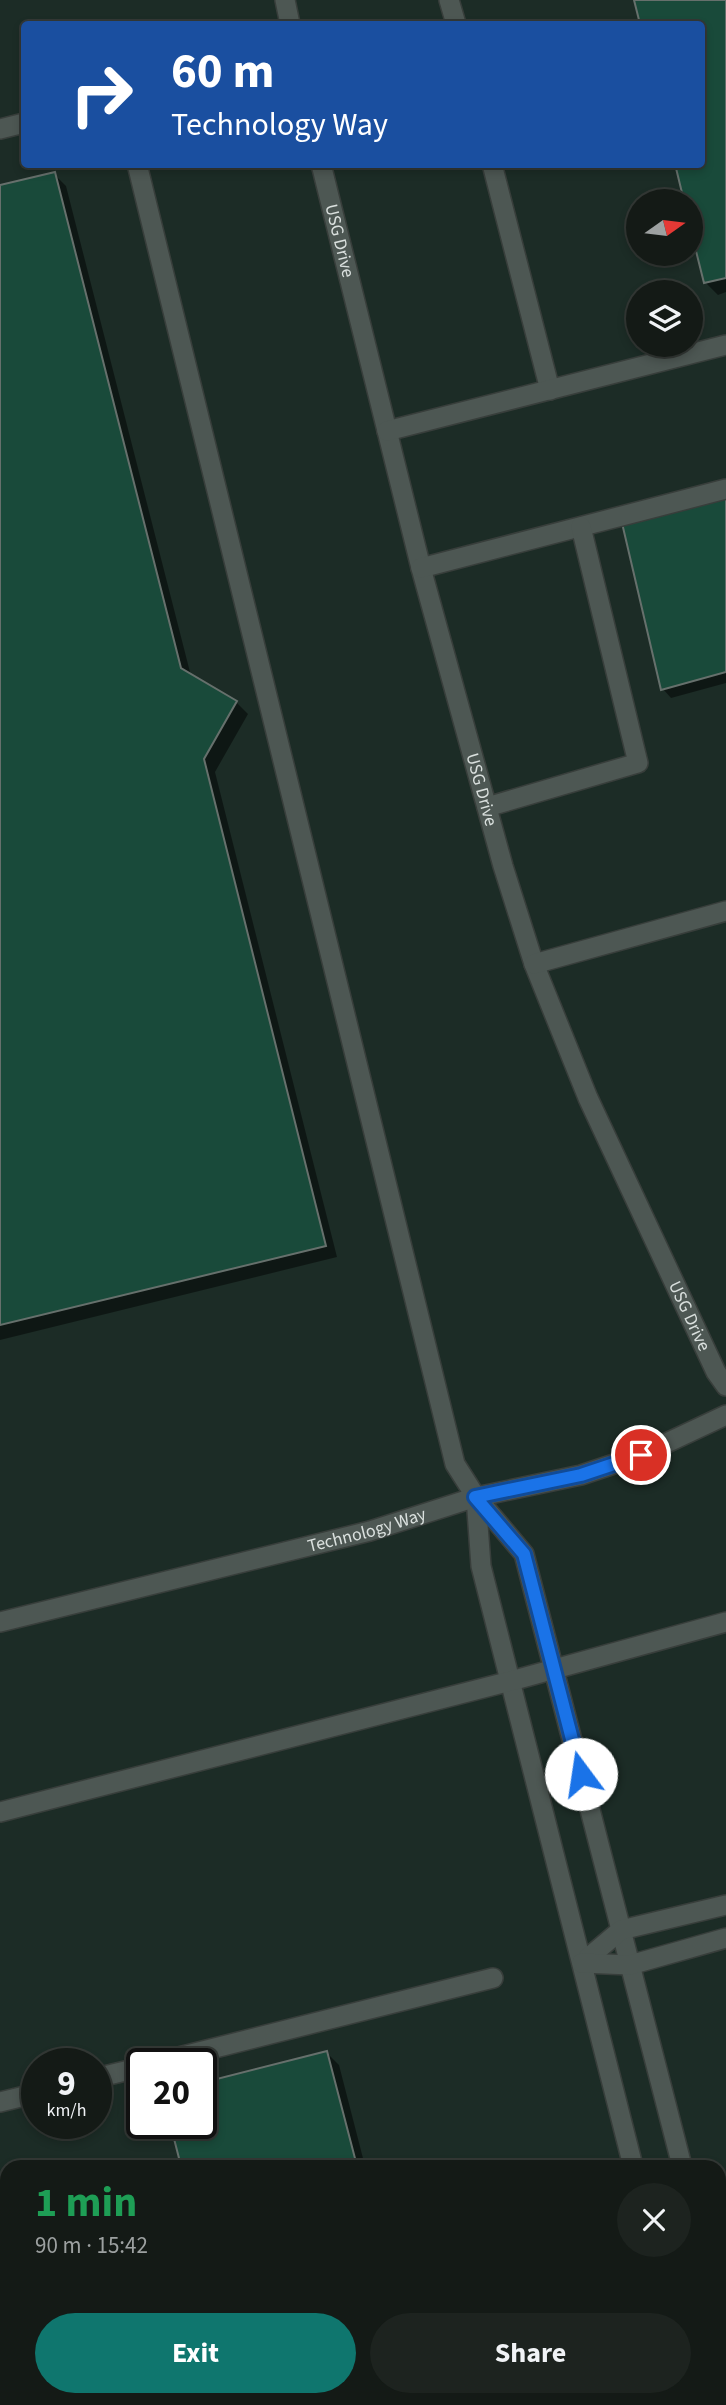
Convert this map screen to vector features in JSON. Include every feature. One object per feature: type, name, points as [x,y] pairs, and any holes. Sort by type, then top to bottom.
[{"type":"lane","points":[[285,0],[289,21]]},
{"type":"lane","points":[[449,0],[455,21]]},
{"type":"lane","points":[[0,129],[21,124]]},
{"type":"lane","points":[[137,168],[455,1464],[475,1497],[524,1554],[680,2160]]},
{"type":"lane","name":"USG Drive","points":[[322,168],[421,568],[487,807],[534,964],[588,1098],[716,1372],[726,1386]]},
{"type":"lane","points":[[493,168],[550,390]]},
{"type":"lane","points":[[387,431],[726,345]]},
{"type":"lane","points":[[421,568],[726,489]]},
{"type":"lane","points":[[487,807],[638,763],[581,527]]},
{"type":"lane","points":[[534,964],[724,918]]},
{"type":"lane","name":"Technology Way","points":[[0,1622],[292,1547],[370,1531],[475,1497],[581,1475],[629,1459],[726,1415]]},
{"type":"lane","points":[[475,1497],[481,1566],[631,2160]]},
{"type":"lane","points":[[0,1812],[554,1670],[726,1622]]},
{"type":"lane","points":[[582,1963],[621,1930],[726,1905]]},
{"type":"lane","points":[[582,1963],[630,1965],[726,1938]]},
{"type":"lane","points":[[214,2048],[492,1978]]},
{"type":"lane","points":[[0,2102],[21,2097]]},
{"type":"shaded area","points":[[0,0],[726,0],[726,2160],[0,2160]]},
{"type":"building","points":[[634,0],[726,0],[726,278],[704,283],[700,266],[704,266],[704,189],[681,189],[676,168],[705,168],[705,21],[639,21]]},
{"type":"building","points":[[55,172],[181,668],[237,701],[204,759],[326,1246],[0,1325],[0,185]]},
{"type":"building","points":[[726,496],[726,672],[661,690],[622,523]]},
{"type":"building","points":[[327,2051],[355,2160],[179,2160],[174,2139],[217,2139],[217,2079]]},
{"type":"route","points":[[581,1774],[524,1554],[475,1497],[581,1475],[641,1455]]}]
